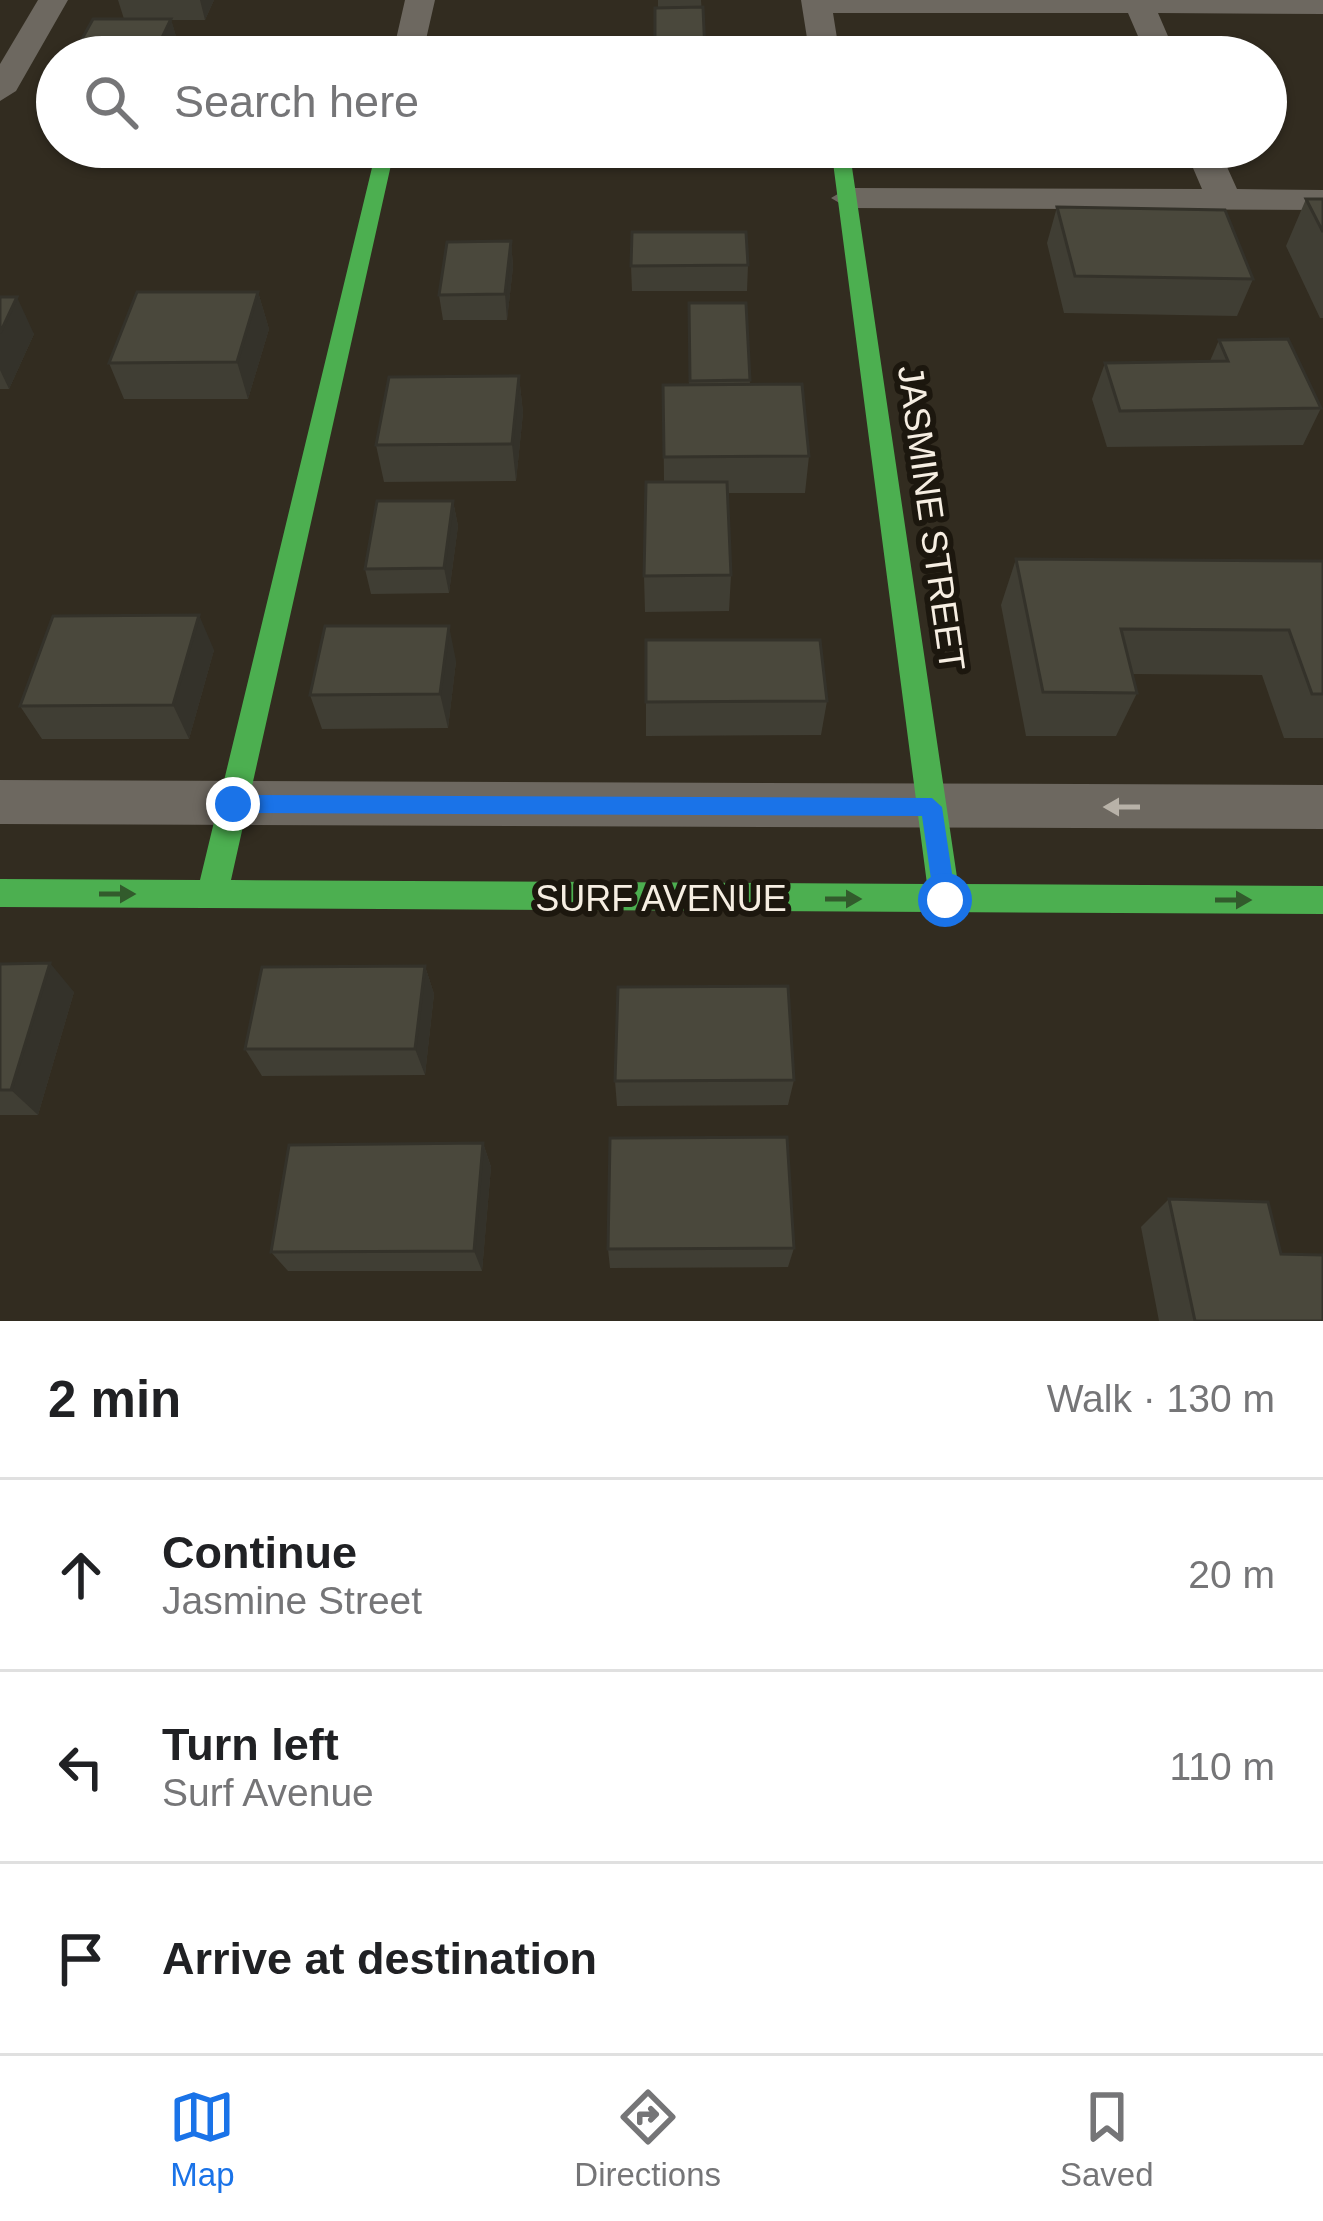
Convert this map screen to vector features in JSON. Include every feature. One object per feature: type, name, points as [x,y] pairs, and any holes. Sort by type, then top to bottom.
[{"type":"street","points":[[0,91],[53,0]]},
{"type":"street","points":[[411,36],[420,0]]},
{"type":"street","points":[[822,36],[816,2],[1323,4]]},
{"type":"street","points":[[1138,2],[1153,36]]},
{"type":"street","points":[[212,895],[381,168]]},
{"type":"street","name":"JASMINE STREET","points":[[843,168],[945,900]]},
{"type":"street","points":[[1210,168],[1224,200]]},
{"type":"street","points":[[848,198],[1323,200]]},
{"type":"street","points":[[0,802],[1323,807]]},
{"type":"street","name":"SURF AVENUE","points":[[0,893],[1323,901]]},
{"type":"building","points":[[703,7],[704,36],[655,36],[655,8]]},
{"type":"building","points":[[93,19],[171,19],[163,36],[84,36]]},
{"type":"building","points":[[1306,199],[1323,199],[1323,232]]},
{"type":"building","points":[[1057,207],[1225,210],[1253,279],[1075,276]]},
{"type":"building","points":[[632,232],[746,232],[748,265],[631,266]]},
{"type":"building","points":[[511,241],[505,294],[439,295],[447,242]]},
{"type":"building","points":[[137,292],[258,292],[237,362],[109,363]]},
{"type":"building","points":[[0,297],[17,297],[0,333]]},
{"type":"building","points":[[689,303],[746,303],[750,380],[690,381]]},
{"type":"building","points":[[1288,339],[1321,408],[1120,411],[1105,363],[1228,361],[1219,340]]},
{"type":"building","points":[[519,376],[512,444],[376,445],[389,377]]},
{"type":"building","points":[[802,384],[809,456],[664,457],[663,385]]},
{"type":"building","points":[[646,482],[727,482],[731,575],[644,576]]},
{"type":"building","points":[[377,501],[453,501],[444,568],[365,569]]},
{"type":"building","points":[[1016,559],[1323,561],[1323,694],[1312,694],[1289,630],[1121,629],[1137,693],[1043,692]]},
{"type":"building","points":[[199,615],[173,705],[20,706],[53,616]]},
{"type":"building","points":[[325,626],[449,626],[440,694],[310,695]]},
{"type":"building","points":[[646,640],[820,640],[827,701],[646,702]]},
{"type":"building","points":[[50,963],[11,1090],[0,1090],[0,964]]},
{"type":"building","points":[[425,966],[415,1049],[245,1049],[262,967]]},
{"type":"building","points":[[788,986],[794,1080],[615,1081],[618,987]]},
{"type":"building","points":[[787,1137],[794,1248],[608,1249],[610,1138]]},
{"type":"building","points":[[483,1143],[474,1251],[271,1252],[289,1145]]},
{"type":"building","points":[[1169,1199],[1268,1202],[1281,1254],[1323,1255],[1323,1321],[1195,1321]]},
{"type":"traffic: fast","points":[[212,895],[381,168]]},
{"type":"traffic: fast","points":[[843,168],[945,900]]},
{"type":"traffic: fast","points":[[0,893],[1323,900]]},
{"type":"route","points":[[233,804],[932,807],[945,900]]}]
